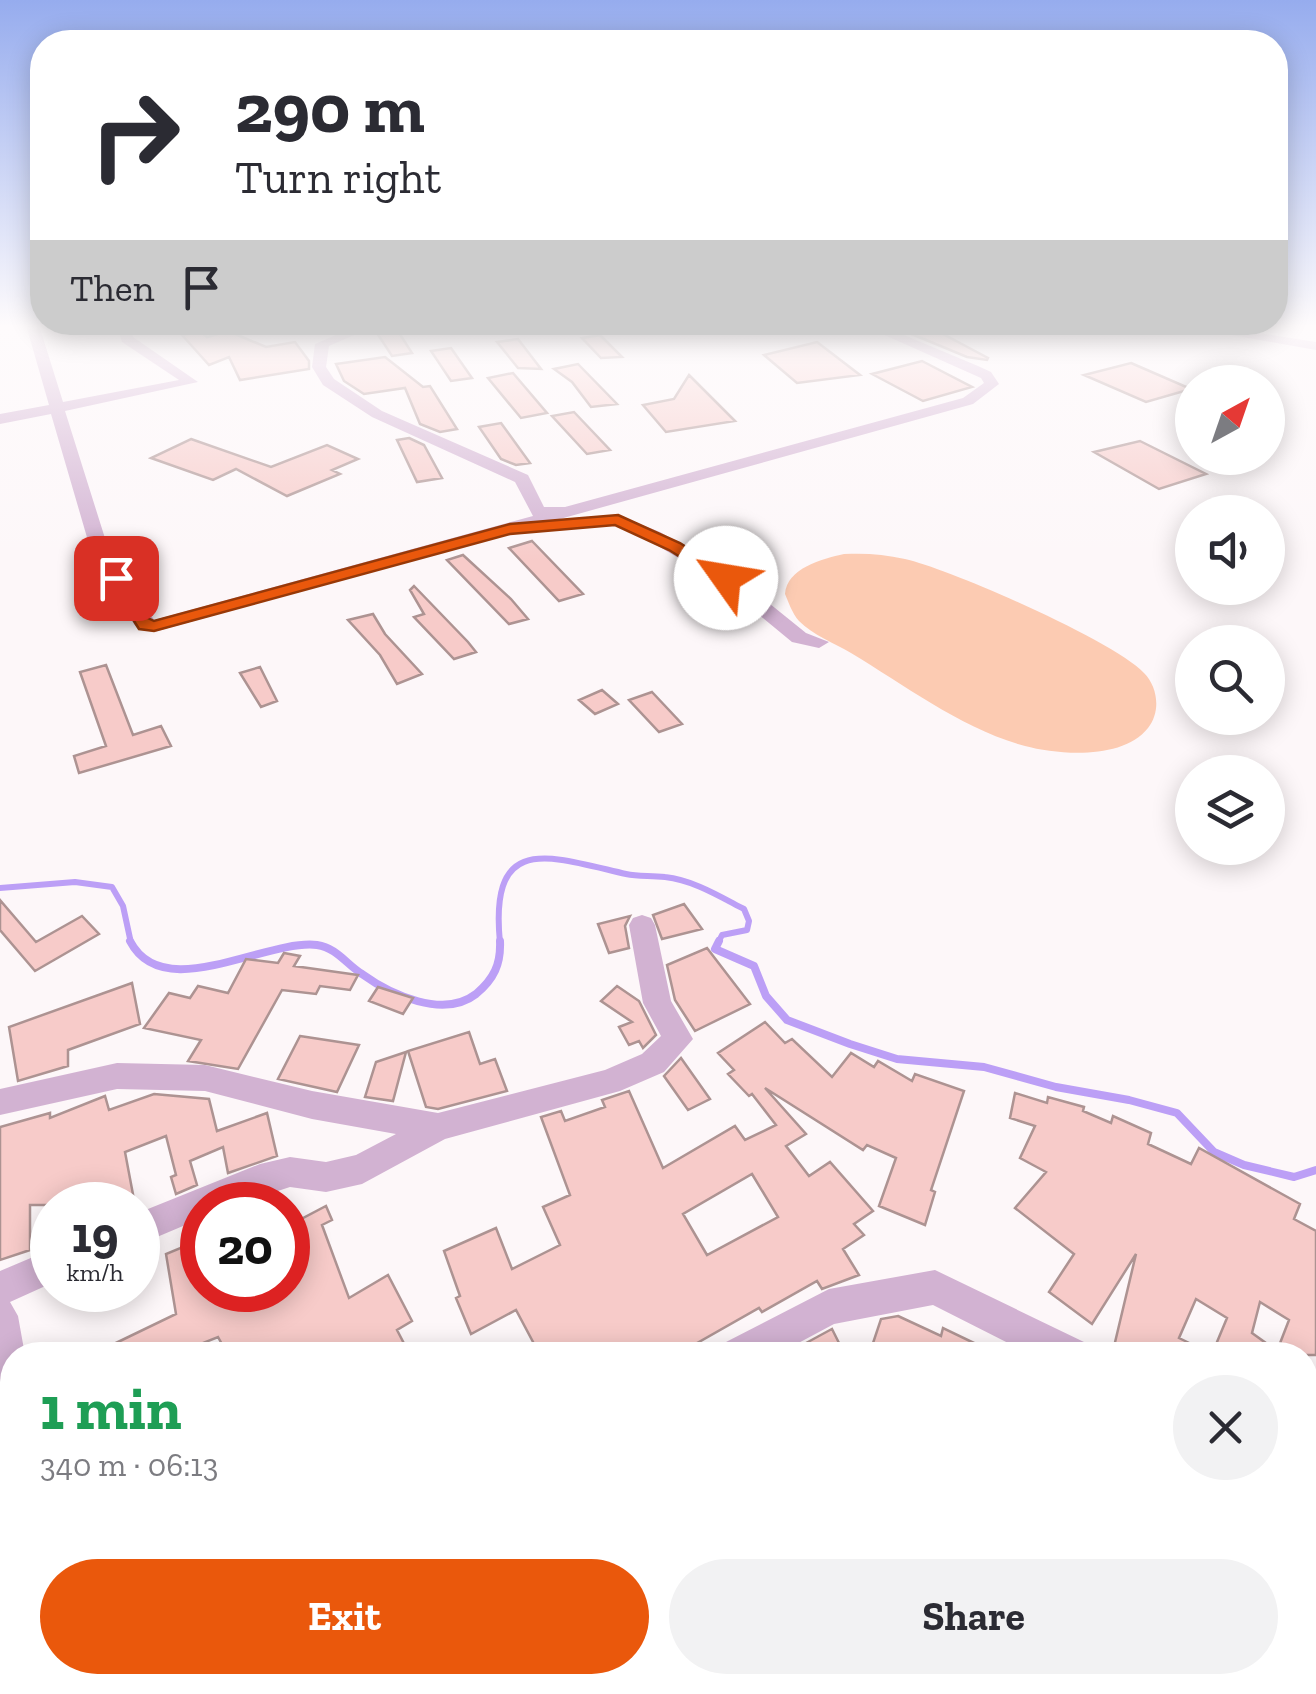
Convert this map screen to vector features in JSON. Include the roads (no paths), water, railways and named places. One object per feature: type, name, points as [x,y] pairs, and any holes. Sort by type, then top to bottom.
[{"type":"street","points":[[54,404],[100,550],[145,626],[168,624],[957,404]]},
{"type":"street","points":[[0,419],[75,404]]},
{"type":"street","points":[[355,404],[522,478],[538,512],[547,514],[586,506]]},
{"type":"street","points":[[510,529],[618,520],[693,557],[741,589],[799,638],[819,642]]},
{"type":"street","points":[[160,1220],[260,1179],[290,1172],[326,1177],[362,1169],[438,1127],[609,1082],[652,1063],[678,1040],[657,1003],[642,925]]},
{"type":"street","points":[[0,1102],[100,1078],[205,1078],[312,1105],[438,1127]]},
{"type":"street","points":[[0,1289],[30,1276]]},
{"type":"street","points":[[764,1342],[829,1308],[936,1287],[1045,1342]]},
{"type":"street","points":[[0,1316],[4,1342]]},
{"type":"waterway","points":[[500,942],[499,907],[504,883],[514,868],[530,860],[572,862],[631,875],[686,881],[744,909],[749,921],[747,930],[722,935],[715,949],[754,966],[766,996],[787,1020],[897,1059],[984,1067],[1177,1113],[1214,1152],[1244,1165],[1294,1177],[1316,1170]]},
{"type":"waterway","points":[[0,888],[75,882],[112,887],[123,906],[131,942]]},
{"type":"waterway","points":[[131,942],[145,959],[166,968],[190,969],[295,946],[317,945],[336,953],[388,990],[418,1001],[449,1004],[476,994],[487,983],[498,964],[500,942]]}]
